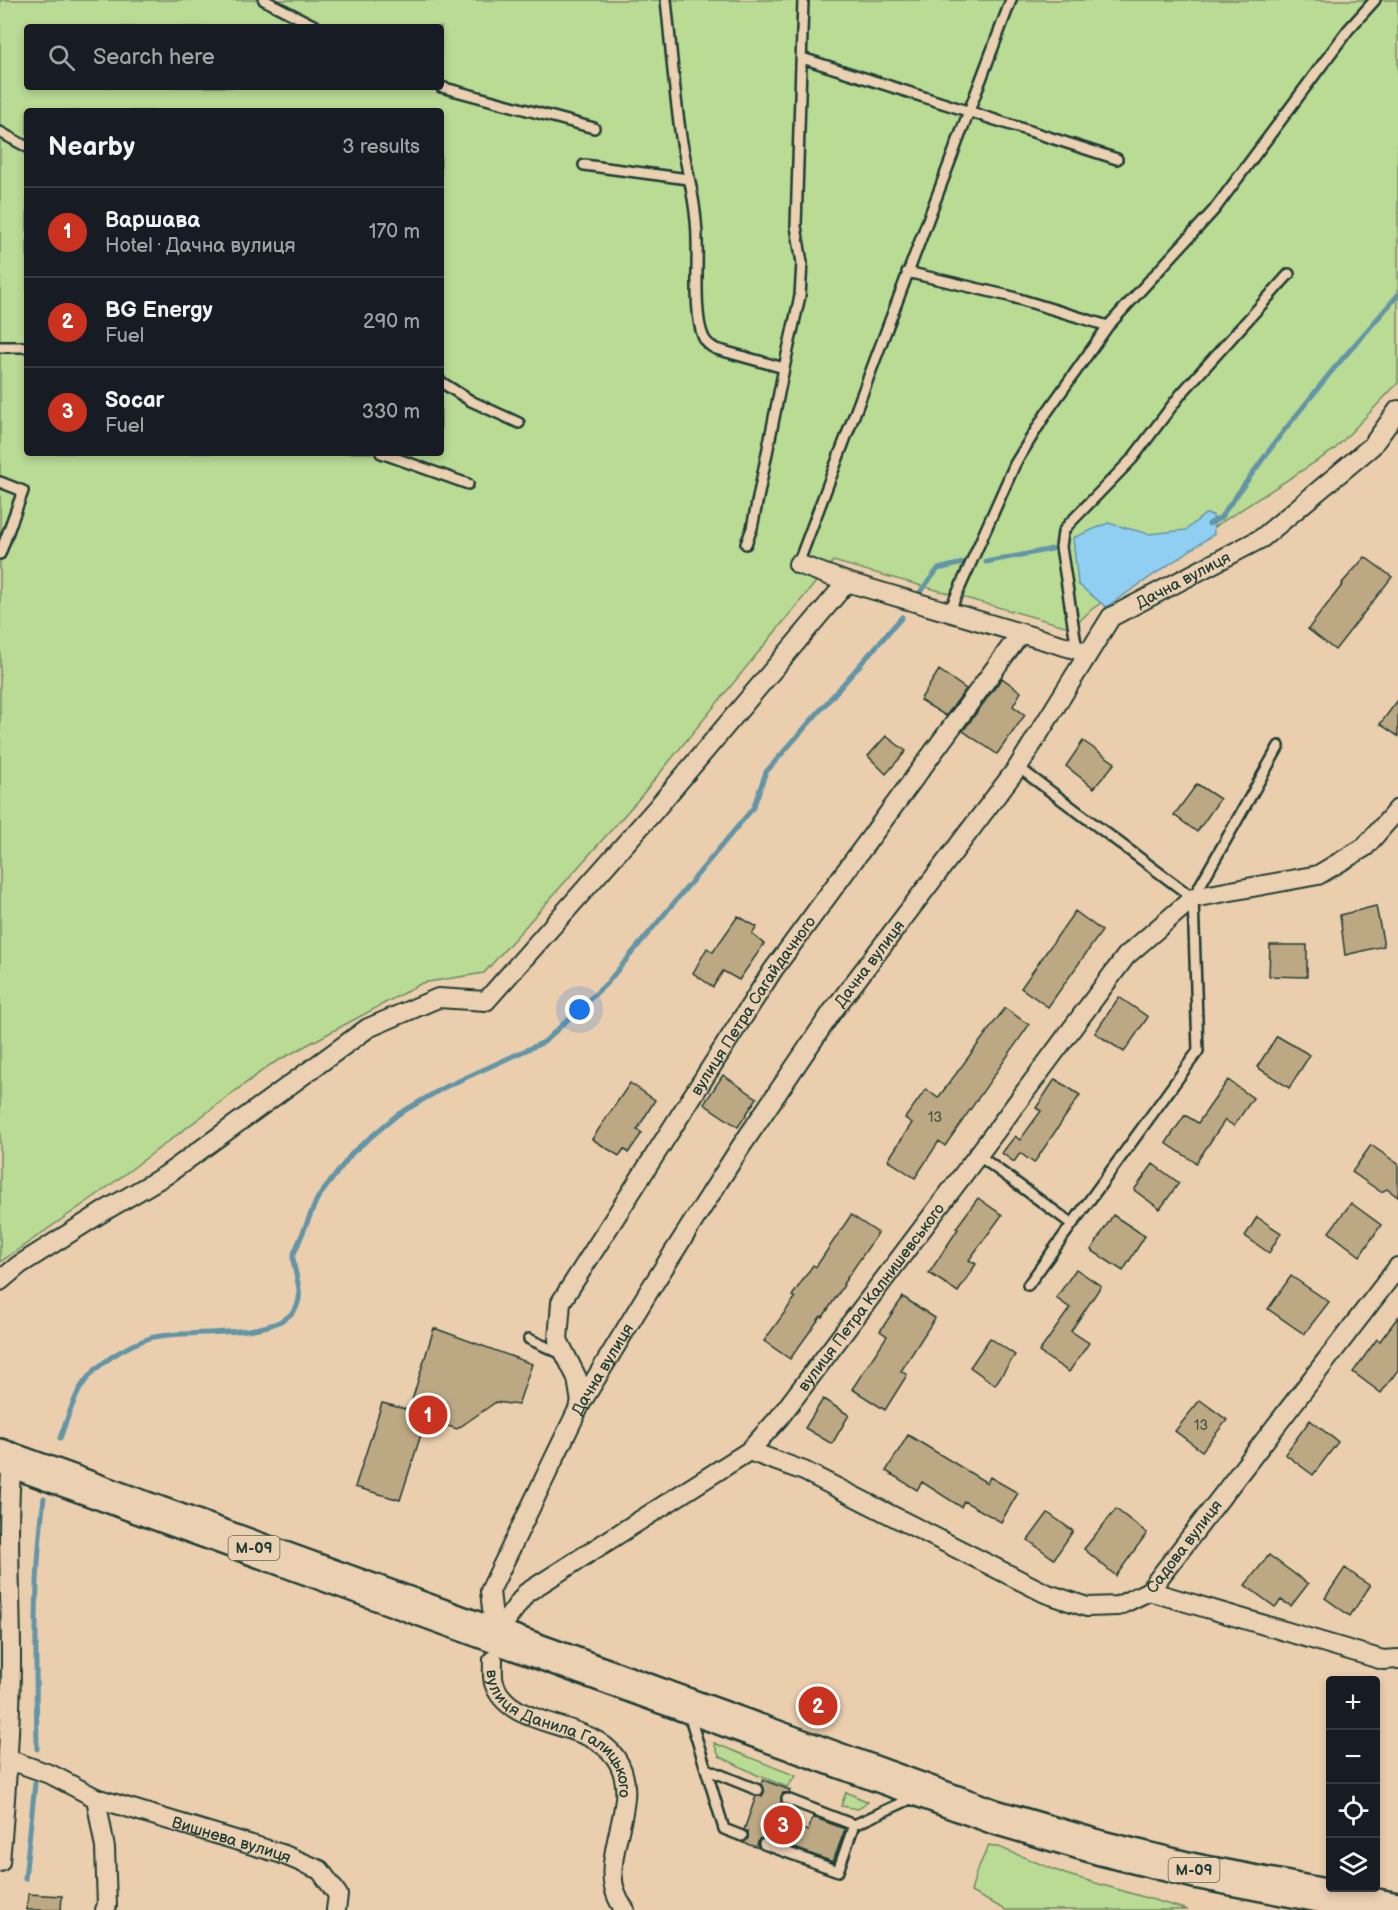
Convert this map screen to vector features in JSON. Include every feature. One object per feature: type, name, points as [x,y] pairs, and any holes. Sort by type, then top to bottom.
[{"type":"highway","name":"М-09","points":[[6,1458],[494,1648],[686,1703],[995,1817],[1101,1848],[1195,1870],[1396,1910]]},
{"type":"street","name":"Дачна вулиця","points":[[494,1648],[490,1591],[541,1475],[581,1403],[740,1148],[832,1012],[1018,767],[1082,652],[1111,617],[1262,538],[1372,446],[1398,410]]},
{"type":"street","points":[[798,564],[847,582],[1082,652]]},
{"type":"street","points":[[0,1281],[19,1265],[105,1210],[166,1175],[368,1028],[438,998],[486,1001],[655,810],[847,582]]},
{"type":"street","name":"вулиця Петра Сагайдачного","points":[[581,1403],[577,1378],[558,1340],[561,1302],[773,970],[1021,633]]},
{"type":"street","points":[[1192,898],[1318,875],[1365,847],[1398,809]]},
{"type":"street","name":"вулиця Петра Калнишевського","points":[[494,1648],[526,1593],[749,1451],[779,1418],[1126,956],[1192,898]]},
{"type":"street","name":"Садова вулиця","points":[[749,1451],[804,1471],[1045,1593],[1087,1607],[1118,1606],[1149,1591],[1398,1267]]},
{"type":"street","points":[[0,1862],[10,1760],[6,1658],[4,1499],[6,1458]]},
{"type":"street","points":[[1149,1591],[1383,1659],[1398,1659]]},
{"type":"street","name":"вулиця Данила Галицького","points":[[494,1648],[494,1683],[507,1703],[533,1717],[593,1737],[603,1744],[618,1761],[623,1772],[623,1807],[612,1879],[615,1893],[625,1910]]},
{"type":"street","name":"Вишнева вулиця","points":[[10,1760],[52,1776],[96,1798],[282,1854],[320,1870],[338,1895],[336,1910]]},
{"type":"street","points":[[96,1798],[105,1848],[107,1905],[105,1910]]},
{"type":"lane","points":[[264,0],[311,24]]},
{"type":"lane","points":[[666,0],[676,106],[697,219],[699,314],[702,336],[716,349],[784,368]]},
{"type":"lane","points":[[746,544],[752,528],[799,303],[802,267],[796,226],[803,0]]},
{"type":"lane","points":[[798,564],[1011,0]]},
{"type":"lane","points":[[949,612],[1015,464],[1047,412],[1108,326],[1214,210],[1348,30],[1375,0]]},
{"type":"lane","points":[[802,58],[1117,159]]},
{"type":"lane","points":[[444,88],[594,129]]},
{"type":"lane","points":[[0,132],[24,145]]},
{"type":"lane","points":[[584,165],[688,178]]},
{"type":"lane","points":[[907,272],[1009,296],[1108,326]]},
{"type":"lane","points":[[1082,652],[1061,547],[1063,532],[1077,514],[1132,459],[1181,394],[1288,274]]},
{"type":"lane","points":[[0,347],[24,347]]},
{"type":"lane","points":[[444,384],[471,401],[519,423]]},
{"type":"lane","points":[[389,456],[468,484]]},
{"type":"lane","points":[[0,482],[23,491],[0,554]]},
{"type":"lane","points":[[1028,1284],[1198,1051],[1192,898],[1279,746]]},
{"type":"lane","points":[[1018,767],[1192,898]]},
{"type":"lane","points":[[978,1155],[1072,1224]]},
{"type":"lane","points":[[529,1339],[566,1356]]},
{"type":"lane","points":[[686,1703],[724,1829],[742,1836]]},
{"type":"lane","points":[[706,1769],[758,1790]]},
{"type":"lane","points":[[787,1799],[854,1825],[928,1791]]},
{"type":"lane","points":[[764,1844],[838,1871],[854,1825]]},
{"type":"green space","points":[[0,0],[1398,0],[1398,383],[1334,450],[1144,572],[1091,610],[1072,628],[833,561],[637,801],[484,973],[422,983],[270,1065],[101,1192],[0,1262]]},
{"type":"green space","points":[[714,1743],[796,1776],[787,1787],[757,1775],[719,1756]]},
{"type":"green space","points":[[846,1792],[868,1802],[858,1809],[841,1806]]},
{"type":"green space","points":[[989,1845],[1065,1874],[1188,1910],[1006,1910],[971,1892],[976,1873]]},
{"type":"water","points":[[1205,514],[1213,515],[1214,534],[1106,607],[1078,584],[1073,538],[1108,523],[1149,534],[1186,530]]},
{"type":"building","points":[[1365,557],[1392,577],[1335,650],[1308,629],[1342,583]]},
{"type":"building","points":[[939,670],[966,689],[946,716],[920,700]]},
{"type":"building","points":[[1002,678],[1021,692],[1013,706],[1025,715],[997,754],[963,731]]},
{"type":"building","points":[[1398,700],[1398,736],[1380,724]]},
{"type":"building","points":[[886,736],[906,751],[886,774],[868,756]]},
{"type":"building","points":[[1083,741],[1115,763],[1094,788],[1066,766]]},
{"type":"building","points":[[1197,784],[1220,799],[1197,832],[1174,815]]},
{"type":"building","points":[[1376,906],[1384,946],[1345,955],[1340,915]]},
{"type":"building","points":[[1075,911],[1102,931],[1048,1007],[1021,988]]},
{"type":"building","points":[[738,916],[757,927],[752,934],[764,944],[739,980],[723,971],[713,987],[693,973],[707,948],[713,952]]},
{"type":"building","points":[[1270,945],[1307,945],[1307,977],[1269,976]]},
{"type":"building","points":[[1119,997],[1148,1017],[1124,1052],[1095,1033]]},
{"type":"building","points":[[1005,1008],[1029,1025],[945,1146],[939,1141],[915,1178],[888,1160],[912,1123],[905,1118],[926,1089],[938,1098]]},
{"type":"building","points":[[1277,1036],[1310,1055],[1289,1088],[1257,1067]]},
{"type":"building","points":[[723,1075],[757,1098],[738,1127],[704,1104]]},
{"type":"building","points":[[1055,1079],[1080,1095],[1034,1163],[1020,1153],[1014,1162],[1002,1153],[1015,1136],[1020,1140],[1041,1111],[1036,1108]]},
{"type":"building","points":[[1228,1080],[1253,1098],[1234,1126],[1225,1120],[1196,1163],[1166,1143],[1185,1115],[1198,1123]]},
{"type":"building","points":[[630,1083],[655,1100],[637,1130],[642,1133],[628,1153],[624,1149],[619,1156],[592,1139]]},
{"type":"building","points":[[1371,1145],[1398,1164],[1398,1197],[1387,1189],[1381,1192],[1352,1172]]},
{"type":"building","points":[[1153,1164],[1179,1183],[1160,1209],[1134,1190]]},
{"type":"building","points":[[978,1198],[1002,1215],[969,1260],[976,1264],[958,1292],[929,1273],[958,1229],[956,1228]]},
{"type":"building","points":[[1351,1203],[1381,1225],[1360,1256],[1329,1232]]},
{"type":"building","points":[[851,1215],[878,1233],[823,1317],[821,1316],[790,1359],[764,1341],[795,1298],[792,1296],[813,1265],[816,1267]]},
{"type":"building","points":[[1113,1215],[1145,1236],[1123,1271],[1091,1250]]},
{"type":"building","points":[[1257,1217],[1281,1233],[1269,1253],[1245,1236]]},
{"type":"building","points":[[1076,1269],[1101,1286],[1071,1331],[1089,1343],[1069,1372],[1039,1352],[1070,1308],[1056,1298]]},
{"type":"building","points":[[1291,1276],[1329,1302],[1304,1334],[1268,1309]]},
{"type":"building","points":[[903,1297],[935,1318],[901,1371],[907,1375],[885,1410],[852,1389],[887,1336],[880,1331]]},
{"type":"building","points":[[1398,1317],[1398,1370],[1381,1393],[1353,1372],[1377,1339],[1380,1341]]},
{"type":"building","points":[[434,1328],[532,1364],[518,1405],[496,1402],[457,1429],[426,1419],[400,1500],[355,1487],[382,1403],[409,1410]]},
{"type":"building","points":[[990,1338],[1015,1355],[995,1385],[970,1367]]},
{"type":"building","points":[[823,1399],[849,1415],[832,1444],[805,1428]]},
{"type":"building","points":[[1200,1400],[1227,1420],[1202,1451],[1175,1431]]},
{"type":"building","points":[[1310,1420],[1338,1442],[1313,1475],[1285,1454]]},
{"type":"building","points":[[908,1435],[987,1483],[990,1477],[1018,1493],[1001,1522],[964,1501],[961,1507],[922,1482],[917,1490],[886,1471]]},
{"type":"building","points":[[1116,1509],[1147,1533],[1116,1576],[1084,1549]]},
{"type":"building","points":[[1048,1513],[1073,1531],[1054,1559],[1028,1540]]},
{"type":"building","points":[[1269,1555],[1308,1584],[1291,1606],[1281,1600],[1275,1607],[1245,1585]]},
{"type":"building","points":[[1345,1568],[1370,1586],[1350,1616],[1325,1598]]},
{"type":"building","points":[[763,1780],[790,1790],[789,1793],[783,1793],[781,1797],[781,1803],[784,1805],[779,1820],[808,1831],[813,1817],[845,1829],[833,1862],[767,1838],[759,1839],[757,1845],[759,1848],[743,1843],[748,1838],[748,1832],[744,1830],[756,1796],[762,1796],[764,1792],[761,1784]]},
{"type":"building","points":[[28,1894],[62,1896],[61,1910],[27,1910]]},
{"type":"waterway","points":[[1209,524],[1220,518],[1279,437],[1331,372],[1398,295]]},
{"type":"waterway","points":[[986,562],[1052,549]]},
{"type":"waterway","points":[[916,597],[938,569],[963,563]]},
{"type":"waterway","points":[[60,1438],[73,1402],[89,1376],[104,1362],[131,1346],[150,1338],[166,1335],[252,1329],[272,1325],[287,1317],[297,1306],[299,1300],[293,1256],[317,1199],[353,1152],[397,1115],[443,1088],[544,1042],[607,983],[753,808],[766,772],[902,617]]},
{"type":"waterway","points":[[37,1749],[37,1592],[44,1498]]},
{"type":"waterway","points":[[25,1879],[35,1783]]},
{"type":"place","name":"Варшава","points":[[428,1415]]},
{"type":"place","name":"BG Energy","points":[[818,1706]]},
{"type":"place","name":"Socar","points":[[783,1825]]}]
